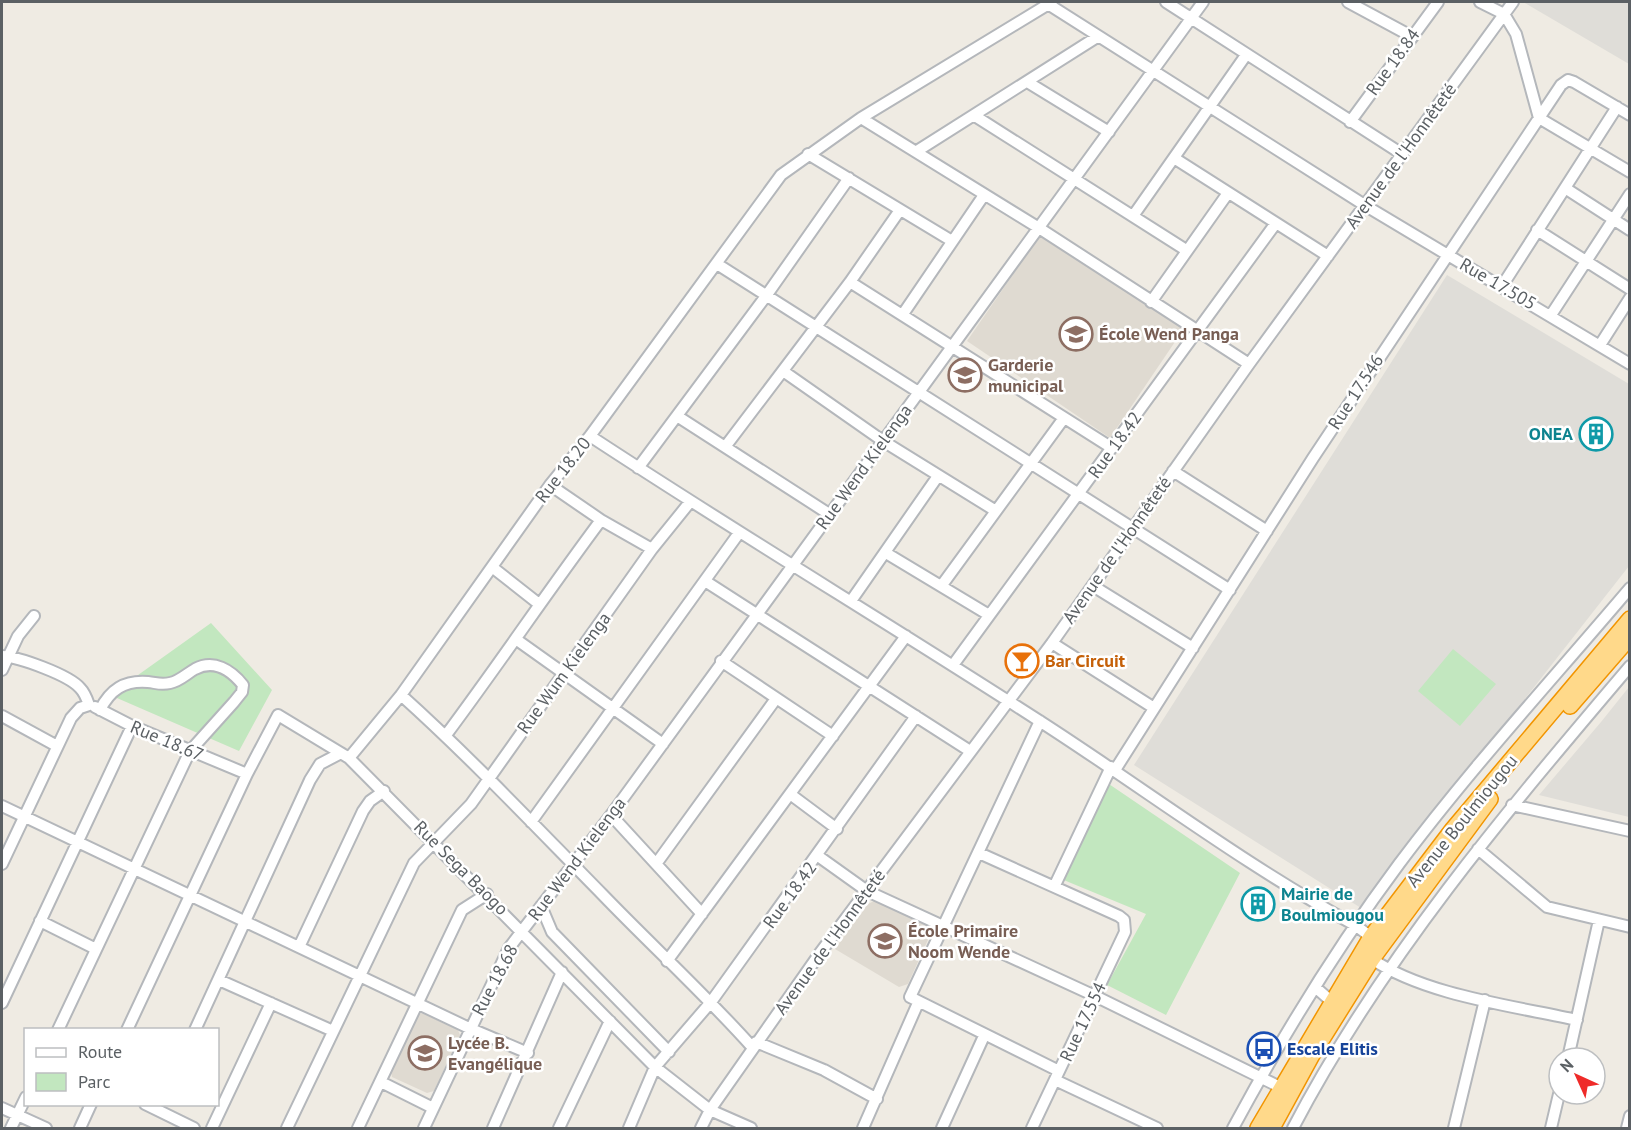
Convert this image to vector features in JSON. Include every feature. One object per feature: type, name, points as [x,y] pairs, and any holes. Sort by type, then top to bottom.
[{"type":"highway","name":"Avenue Boulmiougou","points":[[1258,1128],[1331,1001],[1371,938],[1453,829],[1629,619]]},
{"type":"highway","name":"Avenue Boulmiougou","points":[[1272,1128],[1312,1055],[1372,959],[1496,792],[1629,637]]},
{"type":"street","points":[[1166,2],[1402,154]]},
{"type":"street","name":"Rue Wend Kielenga","points":[[522,931],[611,815],[1203,2]]},
{"type":"street","points":[[1348,2],[1411,36]]},
{"type":"street","name":"Rue 18.84","points":[[1350,122],[1438,2]]},
{"type":"street","points":[[1480,2],[1504,14],[1519,43],[1539,118],[1591,147],[1629,172]]},
{"type":"street","name":"Avenue de l'Honnêteté","points":[[701,1128],[710,1110],[754,1045],[1007,700],[1052,643],[1249,364],[1513,2]]},
{"type":"street","name":"Rue 17.505","points":[[1050,3],[1098,37],[1366,206],[1551,315],[1629,364]]},
{"type":"street","name":"Rue 18.20","points":[[195,1028],[315,771],[324,761],[345,755],[401,695],[550,485],[590,436],[776,180],[808,154],[861,118],[1050,3]]},
{"type":"street","points":[[917,151],[1029,83],[1098,37]]},
{"type":"street","points":[[1133,216],[1246,55]]},
{"type":"street","name":"Rue 17.546","points":[[1055,885],[1113,769],[1447,254],[1561,85],[1568,80],[1629,115]]},
{"type":"street","points":[[1029,83],[1109,132]]},
{"type":"street","points":[[1502,286],[1617,107]]},
{"type":"street","points":[[975,116],[1186,250]]},
{"type":"street","points":[[861,118],[1039,228],[1249,364]]},
{"type":"street","points":[[808,154],[952,241]]},
{"type":"street","points":[[1174,158],[1328,256]]},
{"type":"street","points":[[638,468],[766,296],[849,178]]},
{"type":"street","points":[[1565,188],[1629,230]]},
{"type":"street","points":[[1151,302],[1228,193]]},
{"type":"street","points":[[1551,315],[1629,194]]},
{"type":"street","points":[[903,314],[984,195]]},
{"type":"street","points":[[724,447],[816,328],[900,210]]},
{"type":"street","name":"Rue 18.42","points":[[952,665],[1276,223]]},
{"type":"street","points":[[1537,230],[1629,289]]},
{"type":"street","points":[[717,264],[1078,496],[1230,590]]},
{"type":"street","points":[[850,282],[1112,448]]},
{"type":"street","points":[[1600,345],[1629,298]]},
{"type":"street","points":[[783,371],[883,441],[996,511]]},
{"type":"street","points":[[677,416],[829,514]]},
{"type":"street","points":[[942,585],[1064,418]]},
{"type":"street","points":[[590,436],[690,502],[1040,721],[1233,850],[1355,925],[1371,938],[1372,959],[1388,970],[1422,983],[1485,1000],[1577,1020]]},
{"type":"street","points":[[1173,471],[1267,531]]},
{"type":"street","points":[[851,601],[938,476]]},
{"type":"street","points":[[550,485],[601,520],[652,549]]},
{"type":"street","name":"Rue Wum Kielenga","points":[[287,1128],[414,863],[471,804],[652,549],[690,502]]},
{"type":"street","points":[[446,735],[517,640],[539,604],[601,520]]},
{"type":"street","points":[[531,822],[739,533]]},
{"type":"street","points":[[886,553],[989,615]]},
{"type":"street","points":[[492,567],[539,604]]},
{"type":"street","points":[[705,581],[970,751]]},
{"type":"street","points":[[1093,586],[1193,648]]},
{"type":"street","points":[[1233,1128],[1261,1076],[1355,925],[1468,776],[1629,588]]},
{"type":"street","points":[[2,670],[4,656],[34,616]]},
{"type":"street","points":[[668,961],[906,636]]},
{"type":"street","points":[[517,640],[663,744]]},
{"type":"street","points":[[1052,643],[1154,708]]},
{"type":"street","points":[[2,864],[71,718],[80,708],[89,705],[83,692],[75,683],[26,661],[4,656]]},
{"type":"street","points":[[721,661],[776,700],[833,736]]},
{"type":"street","points":[[58,1028],[190,751],[242,692],[243,685],[233,673],[225,668],[206,665],[174,682],[160,685],[149,682],[131,682],[120,686],[109,693],[100,710]]},
{"type":"street","points":[[1293,1128],[1329,1060],[1388,970],[1512,805],[1629,666]]},
{"type":"street","points":[[401,695],[446,735],[668,961],[754,1045],[842,1078],[877,1099]]},
{"type":"street","points":[[656,864],[776,700]]},
{"type":"street","name":"Rue 18.67","points":[[89,705],[132,726],[247,774]]},
{"type":"street","name":"Rue Sega Baogo","points":[[247,774],[278,715],[345,755],[487,894],[655,1067],[710,1110],[752,1128]]},
{"type":"street","points":[[2,716],[57,746]]},
{"type":"street","name":"Rue 18.42","points":[[629,1128],[655,1067],[711,1002],[818,856],[916,716]]},
{"type":"street","points":[[1040,721],[910,997],[1157,1128]]},
{"type":"street","points":[[2,1003],[132,726]]},
{"type":"street","points":[[127,1028],[247,774]]},
{"type":"street","points":[[299,947],[363,811],[370,801],[384,791]]},
{"type":"street","points":[[790,794],[837,829]]},
{"type":"street","points":[[1512,805],[1629,831]]},
{"type":"street","points":[[2,806],[358,976],[528,1053]]},
{"type":"street","points":[[611,815],[702,914]]},
{"type":"street","points":[[1478,849],[1551,908],[1629,927]]},
{"type":"street","points":[[979,853],[1055,885]]},
{"type":"street","points":[[818,856],[867,891],[1095,996],[1280,1087]]},
{"type":"street","name":"Rue 17.554","points":[[1032,1128],[1125,932],[1124,920],[1119,916],[1055,885]]},
{"type":"street","points":[[358,1128],[462,910],[487,894]]},
{"type":"street","points":[[541,906],[552,932],[669,1052]]},
{"type":"street","points":[[1571,1046],[1599,920]]},
{"type":"street","points":[[40,921],[96,949]]},
{"type":"street","name":"Rue 18.68","points":[[424,1128],[509,948],[522,931]]},
{"type":"street","points":[[493,1128],[562,972]]},
{"type":"street","points":[[219,980],[333,1030]]},
{"type":"street","points":[[1315,987],[1331,1001]]},
{"type":"street","points":[[1454,1128],[1485,1000]]},
{"type":"street","points":[[212,1128],[271,1003]]},
{"type":"street","points":[[863,1128],[918,1003]]},
{"type":"street","points":[[559,1128],[610,1021]]},
{"type":"street","points":[[942,1128],[984,1036]]},
{"type":"street","points":[[381,1082],[433,1108]]},
{"type":"street","points":[[11,1128],[24,1101]]},
{"type":"street","points":[[80,1128],[90,1106]]},
{"type":"street","points":[[1551,1128],[1556,1106]]},
{"type":"street","points":[[2,1108],[46,1128]]},
{"type":"street","points":[[159,1108],[194,1128]]},
{"type":"street","points":[[1627,1128],[1629,1116]]},
{"type":"shaded area","points":[[1523,2],[1629,2],[1629,64]]},
{"type":"shaded area","name":"École Wend Panga","points":[[1043,231],[1185,327],[1110,438],[967,341]]},
{"type":"shaded area","points":[[1447,275],[1629,384],[1629,566],[1361,908],[1134,765]]},
{"type":"shaded area","points":[[1629,687],[1629,817],[1539,795],[1601,722]]},
{"type":"shaded area","points":[[876,900],[928,924],[931,933],[908,984],[899,987],[835,949],[868,904]]},
{"type":"shaded area","points":[[422,1013],[458,1030],[460,1035],[434,1091],[427,1093],[392,1077],[391,1072],[417,1015]]},
{"type":"green space","points":[[211,623],[272,690],[239,751],[110,695]]},
{"type":"green space","points":[[1453,649],[1496,684],[1460,726],[1418,691]]},
{"type":"green space","points":[[1103,780],[1240,873],[1166,1015],[1107,985],[1146,914],[1054,876]]},
{"type":"place","name":"École Wend Panga","points":[[1076,334]]},
{"type":"place","name":"Garderie municipal","points":[[965,375]]},
{"type":"place","name":"ONEA","points":[[1596,434]]},
{"type":"place","name":"Bar Circuit","points":[[1022,661]]},
{"type":"place","name":"Mairie de Boulmiougou","points":[[1258,904]]},
{"type":"place","name":"École Primaire Noom Wende","points":[[885,941]]},
{"type":"place","name":"Escale Elitis","points":[[1264,1049]]},
{"type":"place","name":"Lycée B. Evangélique","points":[[425,1053]]}]
